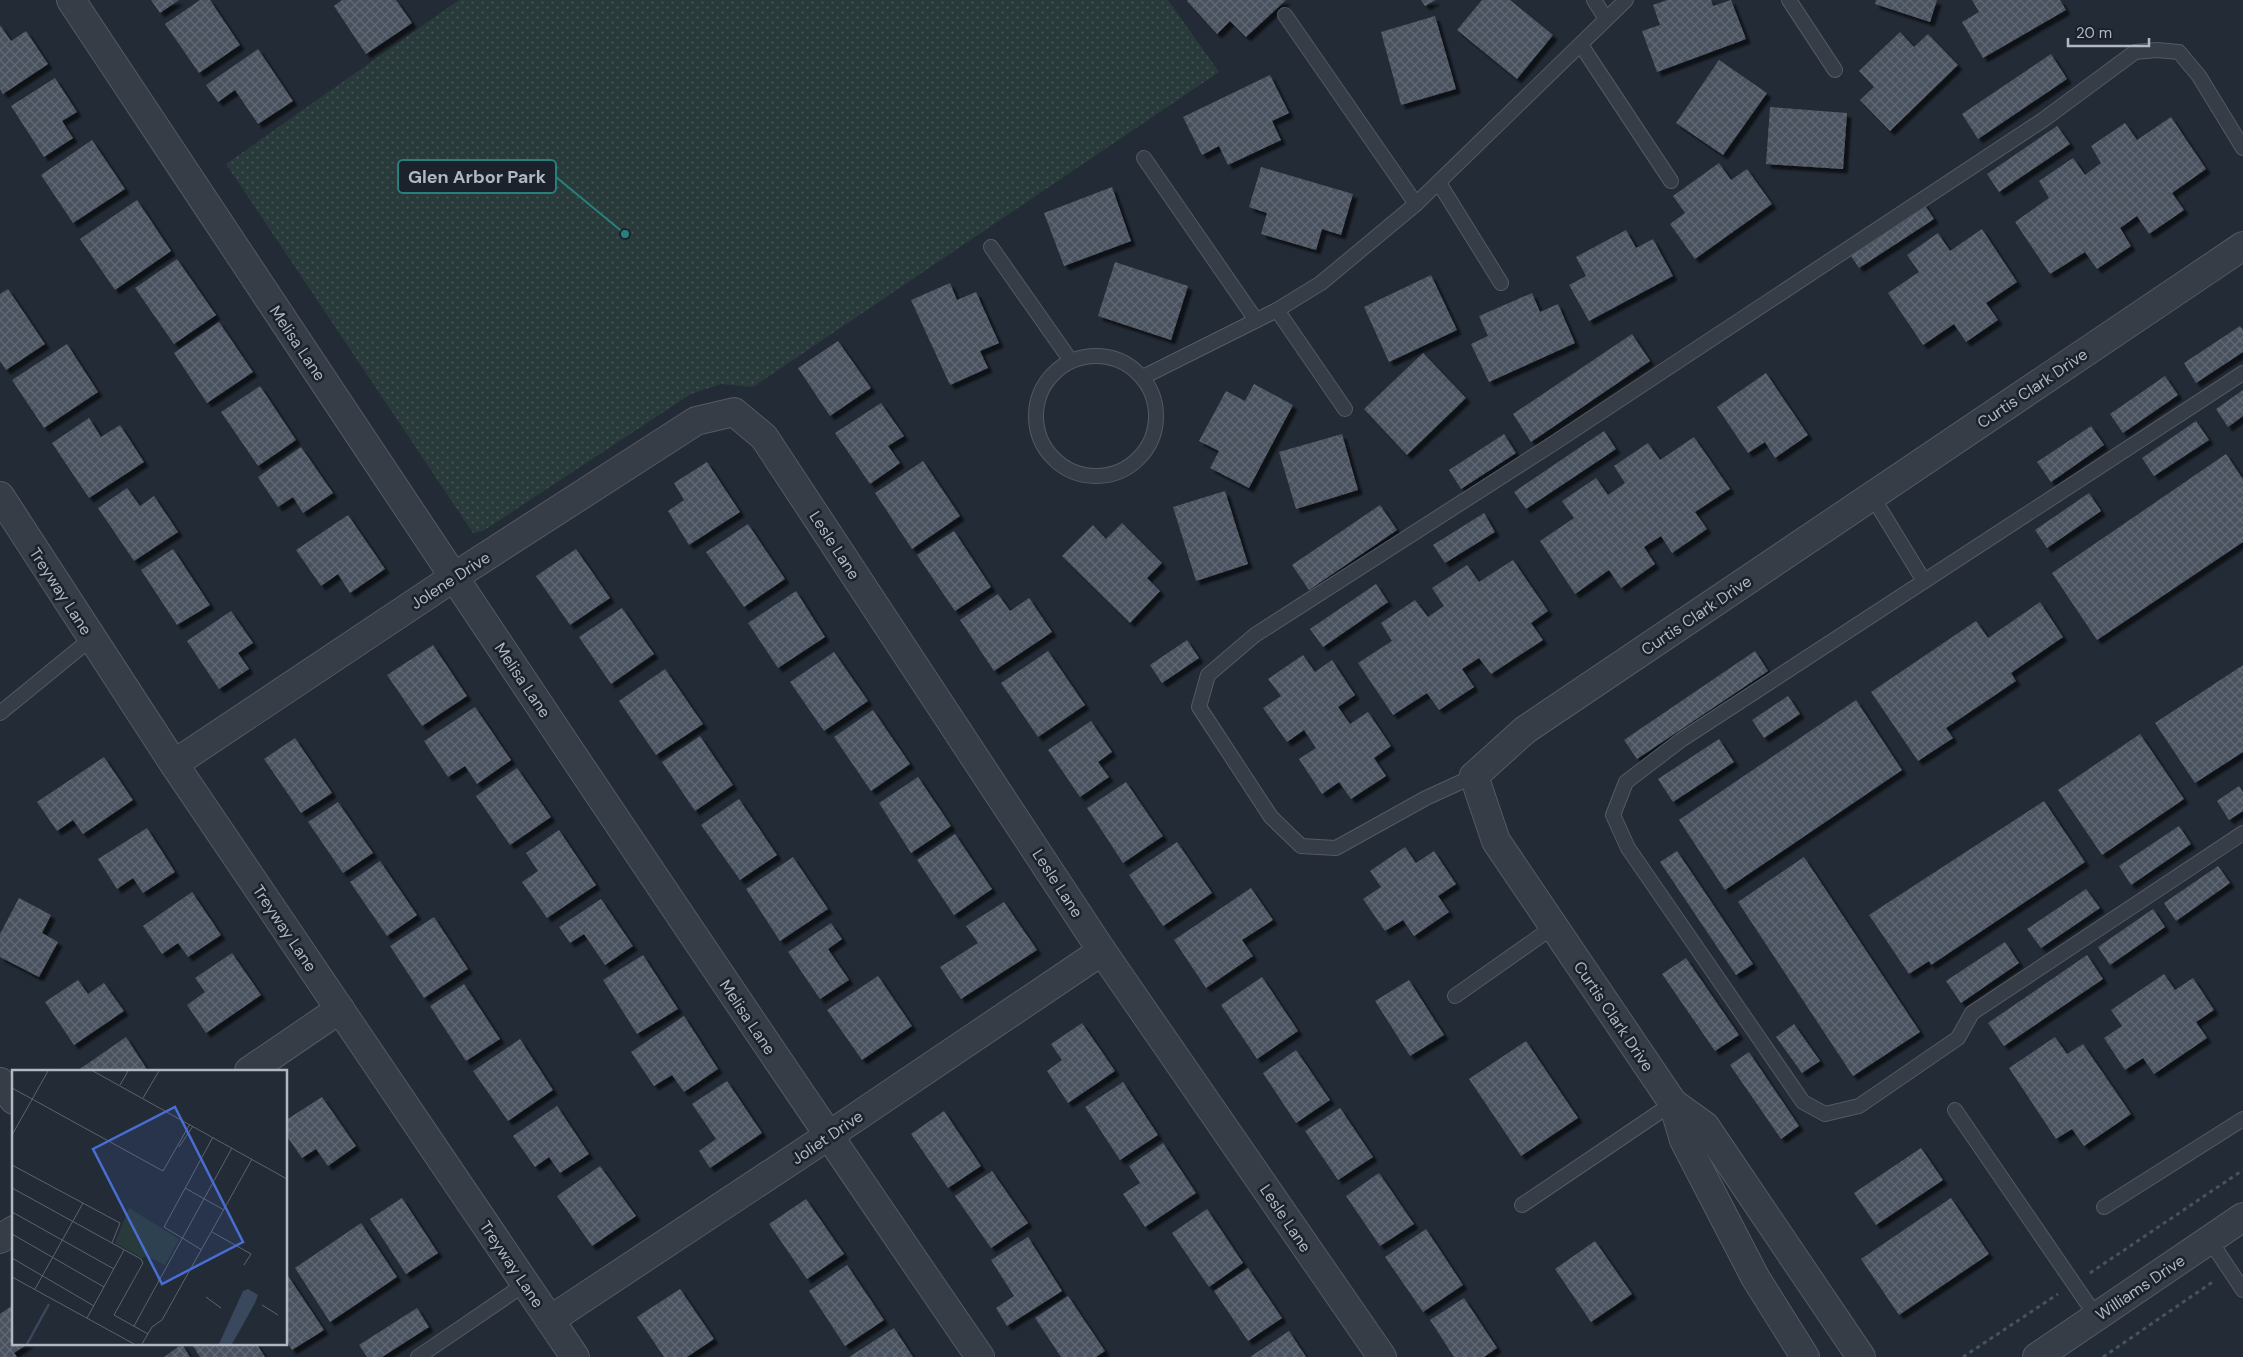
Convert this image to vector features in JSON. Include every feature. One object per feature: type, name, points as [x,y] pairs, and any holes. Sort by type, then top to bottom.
[{"type":"street","name":"Melisa Lane","points":[[71,0],[828,1136],[980,1357]]},
{"type":"street","name":"Curtis Clark Drive","points":[[1805,1357],[1755,1277],[1684,1140],[1673,1103],[1496,841],[1474,776],[1525,730],[2243,246]]},
{"type":"street","name":"Jolene Drive","points":[[174,764],[454,577],[696,421],[734,412]]},
{"type":"street","name":"Lesle Lane","points":[[734,412],[764,437],[1102,951],[1382,1357]]},
{"type":"street","name":"Treyway Lane","points":[[0,496],[174,764],[576,1357]]},
{"type":"street","name":"Joliet Drive","points":[[550,1320],[828,1136],[1102,951]]},
{"type":"street","points":[[250,1070],[340,1009]]},
{"type":"street","points":[[0,1082],[12,1097]]},
{"type":"street","name":"Curtis Clark Drive","points":[[1673,1103],[1705,1126],[1861,1357]]},
{"type":"street","name":"Williams Drive","points":[[2037,1357],[2243,1217]]},
{"type":"street","points":[[0,1239],[12,1231]]},
{"type":"lane","points":[[1594,0],[1606,18]]},
{"type":"lane","points":[[1143,377],[1277,310],[1321,283],[1439,183],[1626,0]]},
{"type":"lane","points":[[1789,0],[1835,70]]},
{"type":"lane","points":[[1285,15],[1416,204]]},
{"type":"lane","points":[[1582,45],[1671,181]]},
{"type":"lane","points":[[1474,776],[1426,798],[1336,848],[1301,846],[1271,817],[1199,707],[1208,675],[1255,635],[1554,443],[2043,120],[2135,52],[2157,50],[2179,52],[2199,76],[2243,148]]},
{"type":"lane","points":[[1144,158],[1256,320]]},
{"type":"lane","points":[[1439,183],[1502,283]]},
{"type":"lane","points":[[991,247],[1071,361]]},
{"type":"lane","points":[[1277,310],[1345,409]]},
{"type":"lane","points":[[1086,356],[1102,356],[1117,359],[1143,377],[1152,392],[1156,409],[1156,428],[1150,444],[1126,470],[1109,476],[1091,477],[1073,473],[1058,464],[1046,452],[1038,436],[1035,418],[1037,400],[1044,384],[1056,370],[1071,361],[1086,356]]},
{"type":"lane","points":[[2243,373],[1681,740],[1626,782],[1613,815],[1628,848],[1803,1102],[1825,1114],[1859,1106],[1958,1038],[1972,1013],[2243,833]]},
{"type":"lane","points":[[1872,496],[1924,581]]},
{"type":"lane","points":[[0,713],[92,638]]},
{"type":"lane","points":[[1455,996],[1553,927]]},
{"type":"lane","points":[[1522,1205],[1673,1103]]},
{"type":"lane","points":[[1955,1110],[2096,1316]]},
{"type":"lane","points":[[2104,1207],[2243,1119]]},
{"type":"lane","points":[[2209,1239],[2243,1290]]},
{"type":"lane","points":[[418,1357],[526,1284]]},
{"type":"path","points":[[1964,1357],[2243,1170]]},
{"type":"path","points":[[2103,1357],[2229,1270]]},
{"type":"shaded area","points":[[459,0],[1168,0],[1219,72],[753,387],[721,384],[691,394],[483,531],[473,533],[226,164]]},
{"type":"building","points":[[151,0],[179,0],[160,13]]},
{"type":"building","points":[[200,0],[210,0],[240,45],[199,73],[165,24]]},
{"type":"building","points":[[342,0],[396,0],[412,23],[366,54],[334,6]]},
{"type":"building","points":[[1188,0],[1286,0],[1246,37],[1230,21],[1217,34]]},
{"type":"building","points":[[1421,0],[1436,0],[1425,6]]},
{"type":"building","points":[[1482,0],[1510,0],[1553,35],[1517,79],[1457,30]]},
{"type":"building","points":[[1667,0],[1711,0],[1713,6],[1731,0],[1746,39],[1657,72],[1642,31],[1660,25],[1653,5]]},
{"type":"building","points":[[1876,0],[1937,0],[1930,22],[1875,4]]},
{"type":"building","points":[[1972,0],[2060,0],[2066,10],[1983,58],[1962,22],[1979,12]]},
{"type":"building","points":[[1435,16],[1456,89],[1401,105],[1381,32]]},
{"type":"building","points":[[0,25],[11,41],[26,31],[48,64],[3,94],[0,89]]},
{"type":"building","points":[[1900,32],[1914,47],[1928,34],[1958,65],[1890,131],[1860,100],[1874,87],[1859,71]]},
{"type":"building","points":[[258,49],[293,101],[258,124],[235,90],[218,102],[206,85]]},
{"type":"building","points":[[2051,54],[2067,79],[1978,139],[1962,114]]},
{"type":"building","points":[[1719,60],[1767,93],[1723,155],[1676,123]]},
{"type":"building","points":[[1270,75],[1289,113],[1272,121],[1281,140],[1228,165],[1219,146],[1202,155],[1183,117]]},
{"type":"building","points":[[55,78],[77,112],[62,121],[73,138],[44,157],[11,106]]},
{"type":"building","points":[[1770,107],[1847,113],[1843,169],[1766,164]]},
{"type":"building","points":[[2171,117],[2206,169],[2172,193],[2184,210],[2149,234],[2137,216],[2120,228],[2131,246],[2097,269],[2085,252],[2050,274],[2015,222],[2049,198],[2039,181],[2073,158],[2085,175],[2101,163],[2091,146],[2125,123],[2137,140]]},
{"type":"building","points":[[2057,126],[2070,144],[1999,192],[1987,174]]},
{"type":"building","points":[[92,140],[125,189],[73,223],[41,175]]},
{"type":"building","points":[[1719,163],[1731,180],[1747,169],[1772,204],[1695,259],[1670,224],[1685,213],[1673,196]]},
{"type":"building","points":[[1261,167],[1353,194],[1341,235],[1322,229],[1316,250],[1261,234],[1267,213],[1249,207]]},
{"type":"building","points":[[1112,187],[1131,241],[1064,266],[1044,213]]},
{"type":"building","points":[[137,200],[171,251],[115,290],[80,239]]},
{"type":"building","points":[[1922,201],[1934,219],[1859,268],[1847,250]]},
{"type":"building","points":[[1982,229],[2017,282],[1986,303],[1998,320],[1966,342],[1954,324],[1923,345],[1888,293],[1919,272],[1907,255],[1938,233],[1950,251]]},
{"type":"building","points":[[1626,230],[1636,248],[1653,239],[1673,276],[1589,321],[1569,285],[1586,276],[1576,257]]},
{"type":"building","points":[[177,259],[216,315],[174,344],[135,288]]},
{"type":"building","points":[[1115,262],[1188,286],[1171,340],[1098,316]]},
{"type":"building","points":[[1431,275],[1457,330],[1389,362],[1364,307]]},
{"type":"building","points":[[950,283],[957,300],[976,292],[999,343],[980,351],[988,368],[950,385],[911,300]]},
{"type":"building","points":[[8,289],[45,344],[6,370],[0,361],[0,294]]},
{"type":"building","points":[[1532,293],[1540,312],[1558,304],[1575,343],[1489,382],[1471,344],[1488,336],[1479,316]]},
{"type":"building","points":[[219,322],[253,372],[207,403],[174,353]]},
{"type":"building","points":[[2240,326],[2243,330],[2243,352],[2196,383],[2184,363]]},
{"type":"building","points":[[1632,334],[1650,361],[1531,442],[1513,414]]},
{"type":"building","points":[[838,341],[871,388],[830,416],[798,368]]},
{"type":"building","points":[[67,344],[98,392],[44,428],[12,380]]},
{"type":"building","points":[[1423,353],[1466,398],[1407,455],[1364,409]]},
{"type":"building","points":[[1766,373],[1808,435],[1775,458],[1765,442],[1748,453],[1717,407]]},
{"type":"building","points":[[2165,376],[2178,395],[2123,433],[2110,414]]},
{"type":"building","points":[[1254,384],[1293,405],[1249,488],[1210,468],[1219,451],[1199,441],[1226,391],[1245,401]]},
{"type":"building","points":[[260,386],[296,440],[258,466],[221,412]]},
{"type":"building","points":[[2243,390],[2243,416],[2228,427],[2216,409]]},
{"type":"building","points":[[881,403],[904,436],[888,446],[900,463],[870,484],[835,433]]},
{"type":"building","points":[[89,418],[101,437],[120,425],[144,462],[89,498],[52,443]]},
{"type":"building","points":[[2196,421],[2209,440],[2154,476],[2142,458]]},
{"type":"building","points":[[2091,426],[2104,445],[2051,482],[2037,462]]},
{"type":"building","points":[[1604,431],[1616,449],[1526,509],[1514,492]]},
{"type":"building","points":[[1342,434],[1358,490],[1296,509],[1279,452]]},
{"type":"building","points":[[1504,434],[1516,453],[1461,489],[1449,470]]},
{"type":"building","points":[[1694,437],[1730,489],[1695,512],[1707,529],[1672,553],[1661,536],[1644,547],[1655,564],[1621,588],[1609,570],[1575,594],[1540,541],[1574,518],[1562,501],[1596,478],[1608,495],[1625,483],[1614,466],[1648,443],[1660,460]]},
{"type":"building","points":[[301,447],[333,493],[303,513],[293,497],[278,507],[258,477]]},
{"type":"building","points":[[2226,454],[2243,479],[2243,542],[2097,640],[2052,573]]},
{"type":"building","points":[[923,461],[960,516],[912,549],[875,493]]},
{"type":"building","points":[[707,462],[740,512],[689,545],[668,511],[684,500],[674,483]]},
{"type":"building","points":[[127,488],[140,506],[154,496],[178,532],[134,561],[98,508]]},
{"type":"building","points":[[1225,491],[1248,564],[1196,581],[1173,507]]},
{"type":"building","points":[[2089,493],[2101,511],[2047,548],[2035,530]]},
{"type":"building","points":[[1380,505],[1397,530],[1309,590],[1292,565]]},
{"type":"building","points":[[1484,513],[1495,532],[1445,563],[1433,545]]},
{"type":"building","points":[[348,515],[385,569],[350,593],[338,574],[321,586],[296,550]]},
{"type":"building","points":[[1122,523],[1162,563],[1147,578],[1160,591],[1130,623],[1062,556],[1093,525],[1106,539]]},
{"type":"building","points":[[748,524],[785,579],[744,607],[706,552]]},
{"type":"building","points":[[954,531],[991,587],[955,611],[917,555]]},
{"type":"building","points":[[173,549],[210,605],[177,625],[141,570]]},
{"type":"building","points":[[576,549],[610,598],[570,625],[536,576]]},
{"type":"building","points":[[1513,560],[1548,611],[1531,623],[1543,640],[1491,674],[1479,658],[1462,669],[1474,687],[1439,710],[1427,693],[1393,715],[1358,663],[1392,641],[1381,623],[1415,600],[1428,617],[1444,606],[1432,588],[1467,565],[1479,582]]},
{"type":"building","points":[[1376,584],[1388,602],[1323,647],[1310,629]]},
{"type":"building","points":[[796,591],[825,637],[778,668],[748,623]]},
{"type":"building","points":[[998,594],[1010,611],[1029,598],[1052,632],[994,671],[960,620]]},
{"type":"building","points":[[2040,602],[2063,637],[2011,673],[2016,681],[1946,728],[1953,738],[1918,761],[1871,692],[1976,621],[1988,638]]},
{"type":"building","points":[[622,608],[654,654],[611,684],[579,637]]},
{"type":"building","points":[[231,611],[253,643],[238,653],[249,669],[219,689],[187,641]]},
{"type":"building","points":[[1187,640],[1199,658],[1162,683],[1150,665]]},
{"type":"building","points":[[433,645],[467,696],[422,726],[387,675]]},
{"type":"building","points":[[1048,651],[1085,705],[1038,737],[1001,683]]},
{"type":"building","points":[[1755,651],[1768,671],[1637,759],[1624,740]]},
{"type":"building","points":[[834,652],[868,701],[824,731],[790,682]]},
{"type":"building","points":[[1303,655],[1315,672],[1332,660],[1355,695],[1338,707],[1350,724],[1368,712],[1391,746],[1374,758],[1386,776],[1351,799],[1339,782],[1322,794],[1299,759],[1316,748],[1304,730],[1287,742],[1263,708],[1281,696],[1268,679]]},
{"type":"building","points":[[2243,665],[2243,752],[2195,783],[2155,723]]},
{"type":"building","points":[[665,669],[703,724],[656,755],[619,701]]},
{"type":"building","points":[[1788,696],[1800,714],[1764,738],[1752,720]]},
{"type":"building","points":[[1856,700],[1902,770],[1725,890],[1679,820]]},
{"type":"building","points":[[475,707],[511,760],[477,784],[465,766],[448,777],[424,741]]},
{"type":"building","points":[[873,710],[910,764],[871,791],[834,737]]},
{"type":"building","points":[[1091,721],[1112,752],[1098,762],[1109,777],[1080,797],[1048,750]]},
{"type":"building","points":[[2140,734],[2184,799],[2102,855],[2058,790]]},
{"type":"building","points":[[700,736],[733,785],[695,811],[662,762]]},
{"type":"building","points":[[295,738],[332,793],[301,813],[264,759]]},
{"type":"building","points":[[1719,739],[1734,762],[1673,802],[1658,779]]},
{"type":"building","points":[[104,757],[133,800],[83,834],[73,820],[57,831],[37,802]]},
{"type":"building","points":[[517,768],[551,817],[510,845],[476,796]]},
{"type":"building","points":[[918,777],[951,826],[911,853],[879,803]]},
{"type":"building","points":[[1126,782],[1163,836],[1123,863],[1087,808]]},
{"type":"building","points":[[2239,786],[2243,792],[2243,811],[2229,820],[2217,801]]},
{"type":"building","points":[[739,799],[777,855],[740,880],[701,825]]},
{"type":"building","points":[[2044,801],[2085,862],[1931,965],[1929,961],[1909,974],[1869,915]]},
{"type":"building","points":[[338,802],[373,853],[343,873],[308,822]]},
{"type":"building","points":[[2179,826],[2191,844],[2131,885],[2119,866]]},
{"type":"building","points":[[147,828],[175,872],[143,893],[133,878],[117,889],[98,859]]},
{"type":"building","points":[[559,830],[596,885],[547,918],[522,882],[538,871],[526,853]]},
{"type":"building","points":[[955,834],[992,889],[954,915],[917,860]]},
{"type":"building","points":[[1177,842],[1212,893],[1163,926],[1129,875]]},
{"type":"building","points":[[1405,847],[1416,863],[1434,851],[1456,884],[1438,896],[1449,912],[1414,936],[1403,920],[1385,931],[1363,899],[1381,887],[1370,871]]},
{"type":"building","points":[[1677,851],[1753,964],[1736,975],[1660,862]]},
{"type":"building","points":[[793,857],[828,909],[780,941],[746,889]]},
{"type":"building","points":[[1804,857],[1920,1032],[1853,1076],[1738,902]]},
{"type":"building","points":[[380,861],[417,915],[387,936],[350,882]]},
{"type":"building","points":[[2218,866],[2230,883],[2176,921],[2164,903]]},
{"type":"building","points":[[1251,888],[1273,920],[1242,940],[1253,956],[1206,988],[1174,940]]},
{"type":"building","points":[[2086,889],[2100,908],[2041,948],[2027,929]]},
{"type":"building","points":[[192,892],[221,935],[188,957],[178,943],[162,954],[143,926]]},
{"type":"building","points":[[19,898],[51,915],[42,933],[58,942],[39,977],[0,957],[0,934]]},
{"type":"building","points":[[601,899],[633,946],[605,965],[584,934],[570,943],[559,927]]},
{"type":"building","points":[[1004,902],[1037,950],[961,999],[940,967],[978,943],[966,926]]},
{"type":"building","points":[[2153,909],[2165,927],[2110,965],[2098,947]]},
{"type":"building","points":[[434,917],[468,969],[424,998],[390,946]]},
{"type":"building","points":[[831,923],[842,939],[828,949],[849,980],[820,999],[788,952]]},
{"type":"building","points":[[2005,942],[2019,963],[1961,1003],[1946,981]]},
{"type":"building","points":[[232,953],[261,995],[206,1033],[187,1005],[205,992],[195,978]]},
{"type":"building","points":[[643,955],[678,1009],[637,1034],[603,980]]},
{"type":"building","points":[[2087,955],[2103,979],[2004,1046],[1988,1023]]},
{"type":"building","points":[[1686,958],[1739,1035],[1715,1051],[1662,974]]},
{"type":"building","points":[[2164,974],[2175,990],[2193,978],[2214,1010],[2196,1022],[2207,1038],[2154,1074],[2143,1058],[2125,1070],[2104,1038],[2122,1026],[2111,1010]]},
{"type":"building","points":[[878,976],[912,1026],[862,1060],[827,1010]]},
{"type":"building","points":[[1262,977],[1298,1031],[1257,1059],[1221,1005]]},
{"type":"building","points":[[78,980],[88,994],[104,983],[124,1011],[74,1045],[45,1002]]},
{"type":"building","points":[[1409,980],[1444,1035],[1410,1056],[1375,1001]]},
{"type":"building","points":[[464,984],[500,1039],[466,1061],[430,1006]]},
{"type":"building","points":[[684,1016],[718,1069],[684,1092],[672,1075],[654,1086],[631,1052]]},
{"type":"building","points":[[1082,1023],[1115,1071],[1068,1103],[1047,1071],[1062,1060],[1051,1044]]},
{"type":"building","points":[[1794,1024],[1820,1061],[1802,1073],[1776,1037]]},
{"type":"building","points":[[126,1037],[147,1070],[78,1070]]},
{"type":"building","points":[[2055,1037],[2067,1054],[2083,1044],[2131,1114],[2084,1146],[2072,1129],[2056,1139],[2009,1068]]},
{"type":"building","points":[[520,1039],[553,1090],[508,1121],[473,1071]]},
{"type":"building","points":[[1526,1041],[1578,1118],[1521,1156],[1469,1079]]},
{"type":"building","points":[[1296,1050],[1330,1100],[1296,1123],[1263,1073]]},
{"type":"building","points":[[1749,1052],[1799,1126],[1781,1139],[1730,1065]]},
{"type":"building","points":[[727,1081],[762,1133],[710,1168],[699,1151],[716,1139],[692,1104]]},
{"type":"building","points":[[1123,1082],[1158,1135],[1120,1160],[1085,1107]]},
{"type":"building","points":[[322,1097],[356,1146],[328,1166],[316,1149],[302,1158],[288,1138],[288,1119]]},
{"type":"building","points":[[557,1106],[589,1154],[560,1173],[549,1157],[535,1167],[513,1136]]},
{"type":"building","points":[[1340,1108],[1373,1157],[1338,1180],[1305,1131]]},
{"type":"building","points":[[944,1111],[981,1166],[948,1188],[911,1134]]},
{"type":"building","points":[[1163,1143],[1196,1193],[1145,1227],[1123,1194],[1140,1183],[1129,1166]]},
{"type":"building","points":[[1921,1148],[1943,1180],[1876,1225],[1854,1193]]},
{"type":"building","points":[[600,1166],[636,1216],[592,1246],[557,1196]]},
{"type":"building","points":[[992,1171],[1028,1223],[991,1248],[955,1196]]},
{"type":"building","points":[[1379,1173],[1414,1224],[1380,1246],[1346,1196]]},
{"type":"building","points":[[402,1198],[438,1253],[406,1274],[370,1219]]},
{"type":"building","points":[[1951,1198],[1989,1254],[1899,1315],[1861,1259]]},
{"type":"building","points":[[806,1199],[844,1254],[807,1279],[769,1224]]},
{"type":"building","points":[[1207,1209],[1243,1263],[1209,1287],[1172,1233]]},
{"type":"building","points":[[361,1223],[397,1277],[330,1322],[295,1268]]},
{"type":"building","points":[[1426,1229],[1463,1285],[1423,1312],[1385,1257]]},
{"type":"building","points":[[1028,1237],[1062,1291],[1007,1326],[996,1308],[1014,1296],[991,1260]]},
{"type":"building","points":[[1595,1241],[1632,1294],[1591,1322],[1555,1269]]},
{"type":"building","points":[[847,1265],[884,1320],[845,1346],[809,1291]]},
{"type":"building","points":[[1248,1268],[1282,1318],[1248,1341],[1214,1291]]},
{"type":"building","points":[[288,1276],[324,1330],[292,1350],[288,1344]]},
{"type":"building","points":[[680,1289],[714,1339],[687,1357],[664,1357],[637,1317]]},
{"type":"building","points":[[1068,1296],[1105,1351],[1096,1357],[1061,1357],[1035,1318]]},
{"type":"building","points":[[1464,1298],[1497,1348],[1484,1357],[1454,1357],[1430,1320]]},
{"type":"building","points":[[12,1306],[12,1344],[28,1344],[14,1353],[17,1357],[0,1357],[0,1314]]},
{"type":"building","points":[[417,1308],[429,1327],[382,1357],[367,1357],[359,1345]]},
{"type":"building","points":[[894,1328],[913,1357],[849,1357]]},
{"type":"building","points":[[1289,1331],[1306,1357],[1250,1357]]},
{"type":"building","points":[[182,1344],[190,1357],[164,1357]]},
{"type":"building","points":[[192,1344],[257,1344],[265,1357],[200,1357]]},
{"type":"place","name":"Glen Arbor Park","points":[[625,234]]}]
